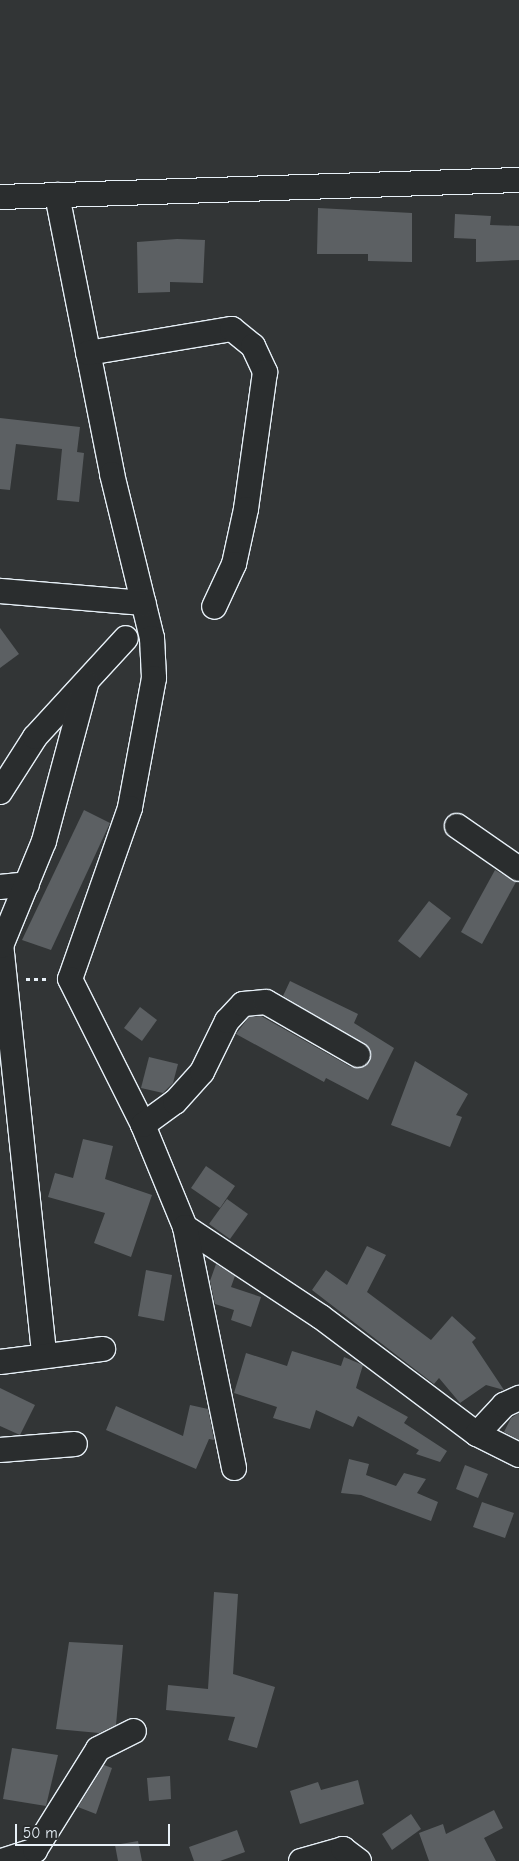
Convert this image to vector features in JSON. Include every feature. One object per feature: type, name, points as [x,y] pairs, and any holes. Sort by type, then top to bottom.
[{"type":"street","points":[[0,197],[519,180]]},
{"type":"street","points":[[57,195],[88,353],[152,638],[154,678],[130,808],[70,979],[143,1125],[185,1227],[234,1468]]},
{"type":"street","points":[[88,353],[232,329],[253,346],[265,372],[246,510],[234,564],[214,607]]},
{"type":"street","points":[[0,591],[144,602]]},
{"type":"street","points":[[0,792],[35,738],[126,638]]},
{"type":"street","points":[[44,1356],[1,940],[27,884],[53,809],[86,684]]},
{"type":"street","points":[[457,826],[519,869]]},
{"type":"street","points":[[0,887],[27,884]]},
{"type":"street","points":[[143,1125],[175,1102],[202,1072],[227,1020],[243,1004],[266,1002],[358,1055]]},
{"type":"street","points":[[185,1227],[321,1317],[477,1434],[519,1455]]},
{"type":"street","points":[[0,1362],[102,1349]]},
{"type":"street","points":[[477,1434],[504,1405],[519,1398]]},
{"type":"street","points":[[0,1450],[75,1444]]},
{"type":"street","points":[[1,1858],[37,1856],[98,1749],[134,1731]]},
{"type":"street","points":[[301,1861],[342,1849],[359,1861]]},
{"type":"path","points":[[5,979],[70,979]]},
{"type":"building","points":[[318,208],[412,213],[412,262],[368,261],[368,254],[317,254]]},
{"type":"building","points":[[455,214],[491,216],[490,225],[519,226],[519,260],[476,262],[476,239],[454,238]]},
{"type":"building","points":[[177,239],[205,240],[203,283],[170,282],[170,292],[138,293],[137,242]]},
{"type":"building","points":[[0,418],[80,427],[77,452],[84,453],[79,502],[57,500],[62,449],[16,444],[10,490],[0,489]]},
{"type":"building","points":[[0,628],[19,654],[0,668]]},
{"type":"building","points":[[84,810],[110,823],[51,950],[22,940]]},
{"type":"building","points":[[495,870],[516,882],[482,944],[461,932]]},
{"type":"building","points":[[429,901],[451,918],[420,958],[398,941]]},
{"type":"building","points":[[290,981],[358,1014],[354,1023],[394,1048],[368,1100],[326,1078],[324,1082],[236,1034],[249,1017],[261,1016],[351,1067],[365,1067],[372,1055],[370,1048],[283,996]]},
{"type":"building","points":[[140,1007],[157,1020],[142,1041],[124,1028]]},
{"type":"building","points":[[149,1057],[178,1064],[173,1083],[163,1093],[141,1088]]},
{"type":"building","points":[[415,1061],[468,1094],[456,1115],[462,1117],[450,1147],[391,1125]]},
{"type":"building","points":[[83,1139],[113,1146],[105,1179],[152,1195],[131,1257],[94,1243],[105,1213],[48,1197],[55,1173],[73,1178]]},
{"type":"building","points":[[206,1166],[235,1186],[220,1208],[191,1188]]},
{"type":"building","points":[[227,1199],[248,1214],[230,1239],[209,1224]]},
{"type":"building","points":[[367,1246],[386,1255],[367,1292],[431,1340],[452,1316],[476,1338],[472,1342],[504,1390],[486,1385],[460,1403],[439,1378],[434,1384],[312,1290],[326,1270],[347,1285]]},
{"type":"building","points":[[216,1264],[235,1276],[231,1287],[261,1297],[251,1327],[231,1320],[234,1310],[215,1304],[210,1281]]},
{"type":"building","points":[[146,1270],[172,1275],[164,1321],[138,1316]]},
{"type":"building","points":[[292,1351],[341,1366],[344,1357],[363,1365],[356,1388],[408,1417],[404,1423],[447,1451],[440,1462],[416,1454],[419,1450],[358,1416],[353,1427],[316,1410],[310,1429],[273,1418],[277,1407],[234,1393],[246,1353],[287,1366]]},
{"type":"building","points":[[0,1388],[35,1405],[20,1435],[0,1426]]},
{"type":"building","points":[[190,1405],[208,1409],[214,1440],[209,1439],[196,1469],[106,1430],[116,1406],[183,1436]]},
{"type":"building","points":[[519,1413],[519,1440],[504,1432],[511,1418]]},
{"type":"building","points":[[349,1459],[369,1464],[366,1475],[396,1486],[404,1473],[426,1479],[417,1493],[438,1502],[431,1521],[361,1495],[341,1493]]},
{"type":"building","points":[[465,1465],[488,1474],[478,1498],[456,1489]]},
{"type":"building","points":[[482,1502],[514,1513],[505,1538],[473,1527]]},
{"type":"building","points":[[214,1592],[238,1594],[233,1674],[275,1687],[257,1748],[228,1740],[235,1717],[166,1710],[168,1685],[208,1689]]},
{"type":"building","points":[[69,1642],[123,1645],[116,1725],[99,1733],[56,1729]]},
{"type":"building","points":[[12,1748],[58,1755],[46,1806],[3,1799]]},
{"type":"building","points":[[104,1765],[112,1768],[96,1814],[78,1807]]},
{"type":"building","points":[[170,1776],[171,1799],[149,1801],[147,1778]]},
{"type":"building","points":[[358,1780],[364,1804],[300,1824],[290,1791],[318,1782],[321,1790]]},
{"type":"building","points":[[494,1810],[503,1828],[484,1838],[496,1861],[429,1861],[419,1833],[443,1824],[446,1834]]},
{"type":"building","points":[[411,1814],[421,1829],[392,1850],[382,1834]]},
{"type":"building","points":[[237,1830],[245,1852],[220,1861],[194,1861],[189,1847]]},
{"type":"building","points":[[138,1841],[142,1861],[118,1861],[115,1845]]}]
